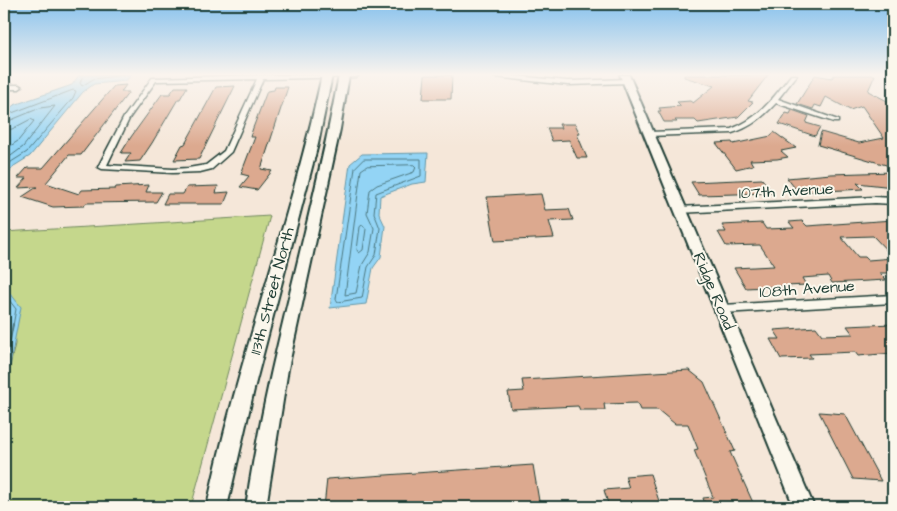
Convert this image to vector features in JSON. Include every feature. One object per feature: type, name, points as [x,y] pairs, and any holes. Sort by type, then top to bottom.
[{"type":"main road","name":"113th Street North","points":[[217,507],[246,386],[313,144],[331,99]]},
{"type":"main road","name":"113th Street North","points":[[256,507],[280,368],[335,129],[338,99]]},
{"type":"main road","name":"Ridge Road","points":[[634,99],[804,507]]},
{"type":"street","points":[[140,99],[127,117],[102,167],[192,171],[208,168],[227,152],[251,99]]},
{"type":"street","points":[[649,134],[732,131],[742,128],[759,118],[774,100],[836,121]]},
{"type":"street","name":"107th Avenue","points":[[679,210],[875,200],[893,201]]},
{"type":"street","name":"108th Avenue","points":[[723,309],[893,298]]},
{"type":"green space","points":[[270,216],[191,507],[4,507],[4,387],[15,344],[10,293],[4,295],[4,232]]},
{"type":"water","points":[[32,99],[77,99],[30,156],[14,166],[4,179],[4,113],[14,105]]},
{"type":"water","points":[[428,153],[426,182],[412,184],[380,196],[379,213],[385,226],[381,257],[373,268],[366,304],[330,308],[350,164],[362,154]]},
{"type":"water","points":[[10,293],[21,307],[6,385],[4,387],[4,295]]},
{"type":"building","points":[[103,99],[124,99],[81,155],[69,155],[46,183],[79,194],[82,190],[149,185],[146,192],[162,192],[156,202],[86,203],[84,206],[53,207],[22,197],[37,187],[18,188],[27,178],[18,178],[27,168],[43,168]]},
{"type":"building","points":[[159,99],[180,99],[178,99],[140,161],[125,162],[131,153],[121,153]]},
{"type":"building","points":[[210,99],[229,99],[199,159],[174,160],[182,145],[185,144]]},
{"type":"building","points":[[264,99],[284,99],[261,169],[272,171],[257,190],[240,187],[249,176],[241,174],[255,137],[250,137]]},
{"type":"building","points":[[698,99],[750,99],[748,101],[753,102],[738,117],[698,123],[695,120],[664,122],[658,111],[661,111],[659,108],[681,106],[677,102],[690,101],[693,103]]},
{"type":"building","points":[[800,99],[825,99],[821,107],[815,105],[813,109],[797,104]]},
{"type":"building","points":[[829,99],[883,99],[893,104],[893,167],[818,145],[821,132],[859,143],[884,138],[862,106],[850,110]]},
{"type":"building","points":[[792,110],[809,116],[806,123],[820,127],[815,136],[779,124],[786,113],[790,114]]},
{"type":"building","points":[[559,124],[575,124],[587,158],[577,158],[569,140],[552,141],[547,128],[561,128]]},
{"type":"building","points":[[774,132],[796,148],[781,151],[788,157],[750,160],[753,165],[736,169],[716,143],[732,142],[733,144],[771,136]]},
{"type":"building","points":[[893,172],[893,187],[857,183],[863,189],[798,192],[787,178],[831,174]]},
{"type":"building","points":[[762,179],[773,193],[699,195],[691,182]]},
{"type":"building","points":[[218,186],[216,193],[229,192],[224,204],[163,204],[168,194],[183,194],[187,187]]},
{"type":"building","points":[[541,194],[545,210],[569,209],[573,220],[549,221],[554,238],[495,241],[487,197]]},
{"type":"building","points":[[893,220],[893,257],[873,236],[841,237],[858,257],[865,257],[868,260],[893,258],[893,273],[879,273],[886,280],[832,283],[828,276],[802,278],[806,285],[746,288],[734,268],[774,266],[760,245],[726,246],[718,232],[726,232],[722,225],[762,223],[766,229],[794,228],[789,222],[802,221],[807,226]]},
{"type":"building","points":[[893,324],[893,353],[858,356],[855,352],[809,354],[812,358],[781,359],[770,339],[780,339],[774,330],[816,327],[822,335],[853,334],[847,326]]},
{"type":"building","points":[[689,370],[704,382],[735,451],[730,452],[755,507],[706,507],[703,498],[713,497],[694,450],[698,449],[688,424],[675,424],[658,410],[640,410],[637,403],[604,404],[605,410],[580,410],[578,406],[511,409],[508,392],[524,391],[522,380]]},
{"type":"building","points":[[819,412],[845,414],[881,481],[853,479]]},
{"type":"building","points":[[533,465],[540,507],[324,507],[327,479]]},
{"type":"building","points":[[650,474],[661,507],[609,507],[604,490],[629,488],[625,476]]}]
